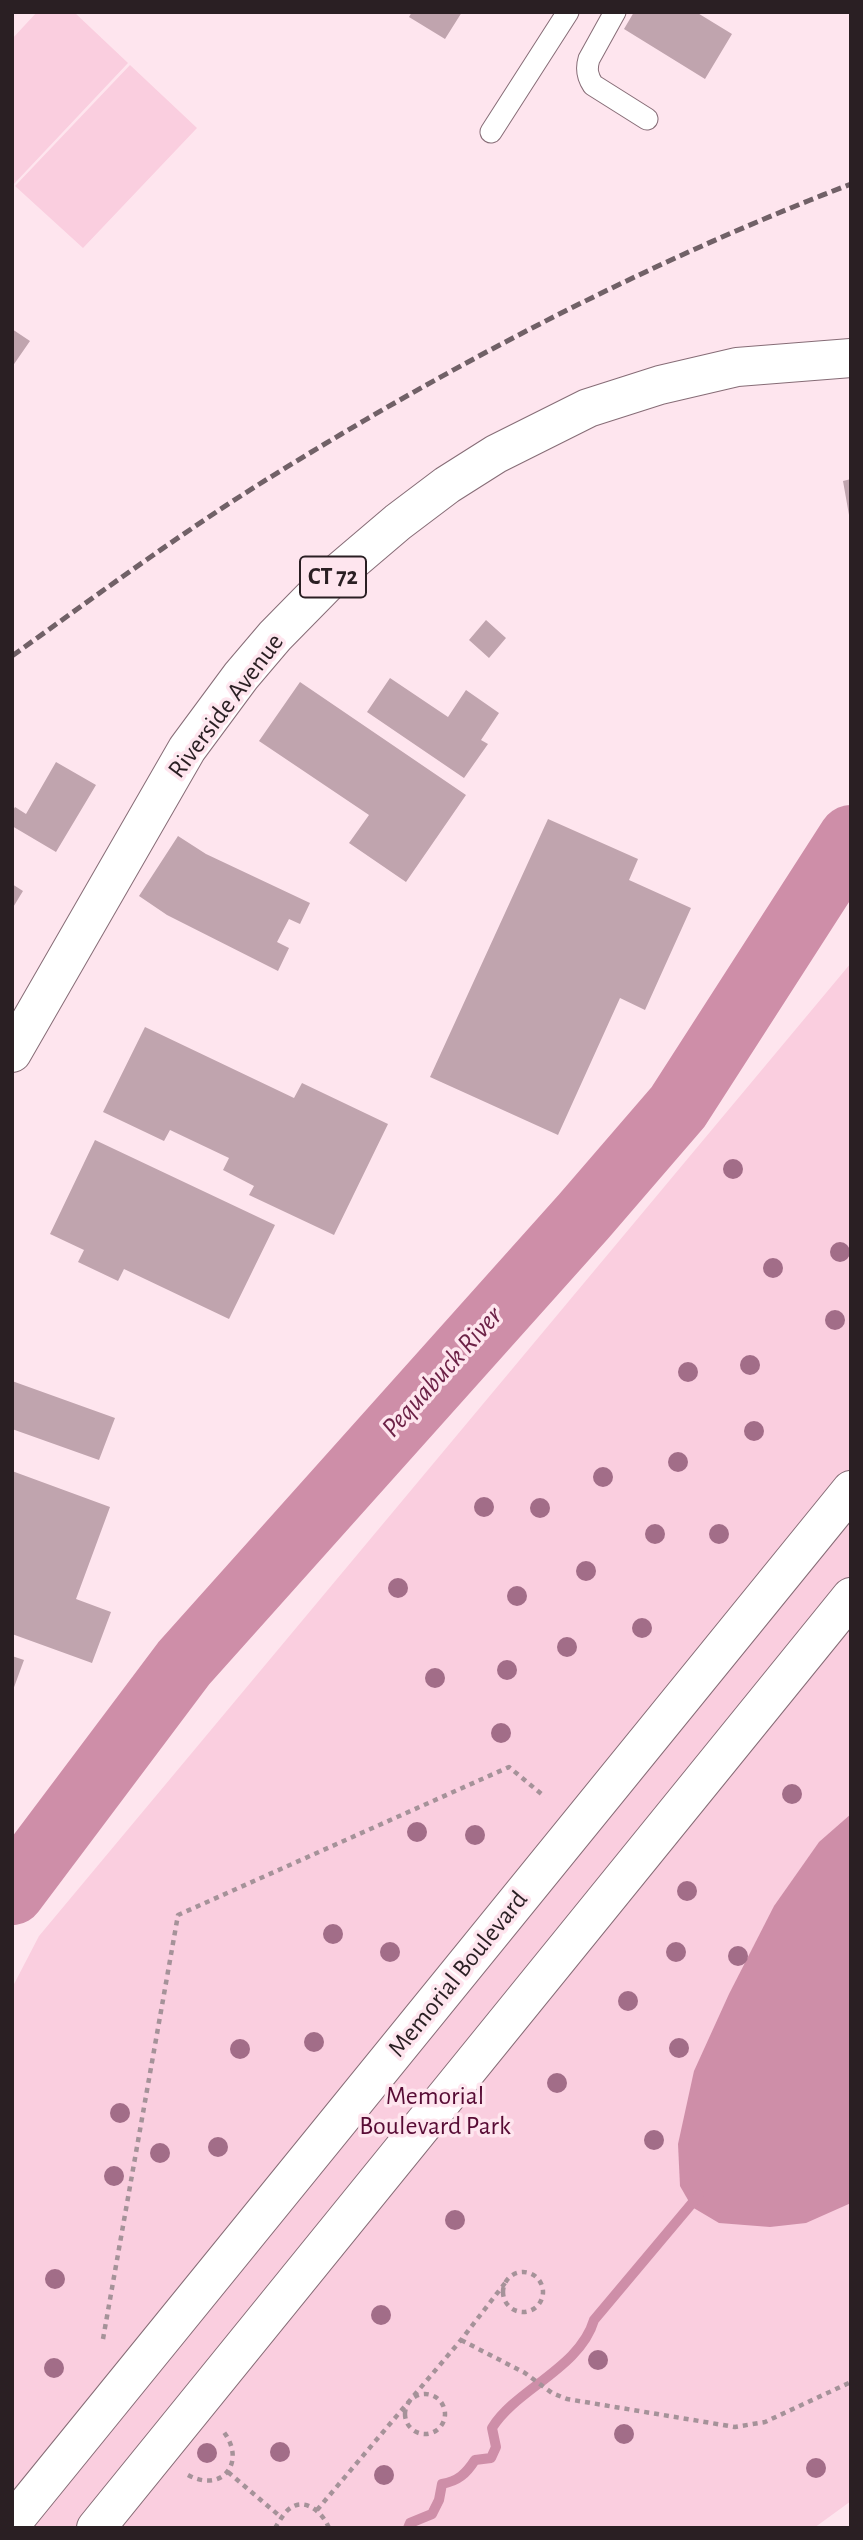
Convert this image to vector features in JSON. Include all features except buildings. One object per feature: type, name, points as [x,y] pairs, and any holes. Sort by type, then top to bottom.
[{"type":"main road","name":"Riverside Avenue","points":[[12,1053],[195,739],[241,676],[275,636],[331,579],[389,530],[447,485],[496,454],[588,408],[660,385],[737,367],[851,358]]},
{"type":"main road","name":"Memorial Boulevard","points":[[12,2523],[851,1490]]},
{"type":"main road","points":[[96,2528],[851,1597]]},
{"type":"lane","points":[[491,132],[568,12]]},
{"type":"lane","points":[[615,12],[589,59],[588,77],[593,85],[647,119]]},
{"type":"path","points":[[103,2339],[178,1914],[509,1767],[545,1797]]},
{"type":"path","points":[[317,2510],[461,2340],[505,2283],[509,2278],[520,2272],[537,2277],[544,2293],[539,2305],[528,2312],[521,2312],[509,2306],[503,2295],[505,2283]]},
{"type":"path","points":[[461,2340],[525,2373],[552,2393],[567,2399],[735,2427],[765,2422],[851,2382]]},
{"type":"path","points":[[426,2393],[438,2398],[444,2408],[440,2427],[422,2434],[411,2428],[406,2423],[405,2410],[410,2400],[426,2393]]},
{"type":"path","points":[[187,2474],[206,2481],[218,2479],[228,2472],[233,2455],[232,2445],[223,2431]]},
{"type":"path","points":[[228,2472],[282,2518]]},
{"type":"path","points":[[275,2528],[295,2506],[302,2504],[317,2510],[329,2528]]},
{"type":"green space","points":[[37,12],[74,12],[128,63],[12,186],[12,39]]},
{"type":"green space","points":[[130,65],[197,128],[83,248],[15,186]]},
{"type":"green space","name":"Memorial Boulevard Park","points":[[851,963],[851,2501],[814,2528],[12,2528],[12,1988],[39,1936]]},
{"type":"shaded area","points":[[851,1814],[851,2203],[806,2223],[770,2227],[719,2223],[692,2207],[680,2186],[678,2144],[694,2071],[774,1906],[819,1842]]},
{"type":"waterway","name":"Pequabuck River","points":[[12,1892],[184,1663],[584,1216],[678,1107],[851,838]]},
{"type":"waterway","points":[[408,2528],[410,2523],[432,2514],[439,2500],[442,2484],[461,2476],[475,2460],[491,2458],[496,2447],[492,2428],[503,2414],[576,2352],[587,2337],[594,2320],[699,2195]]},
{"type":"railway","points":[[12,656],[236,499],[409,395],[626,281],[775,214],[851,184]]}]
